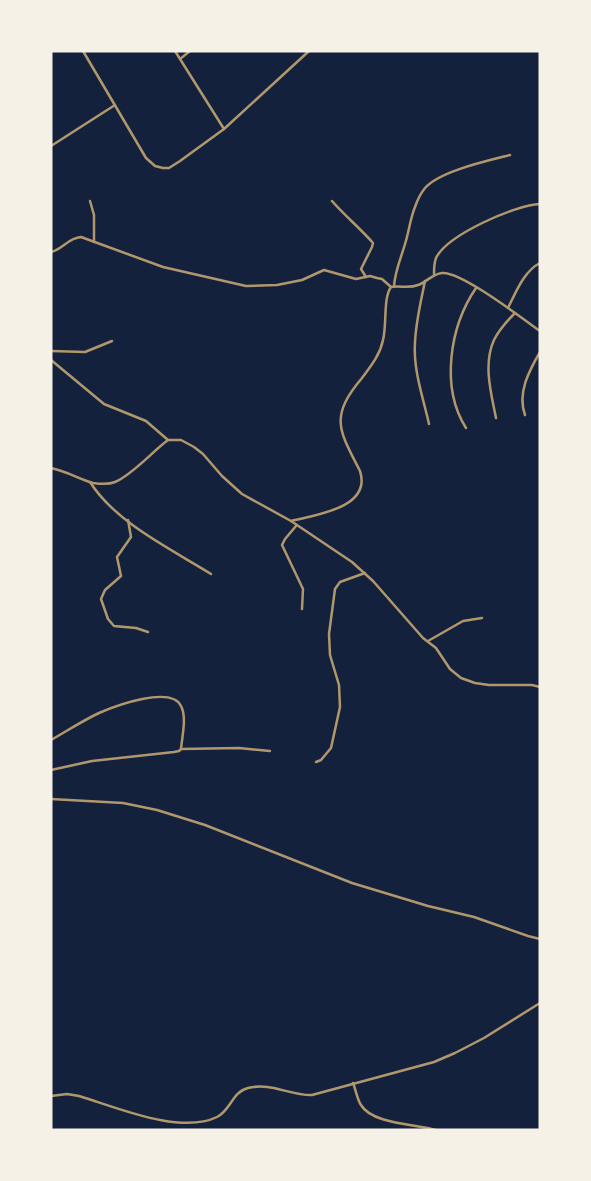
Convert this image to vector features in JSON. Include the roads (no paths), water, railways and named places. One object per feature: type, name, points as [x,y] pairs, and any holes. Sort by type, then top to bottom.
[{"type":"street","points":[[83,51],[146,158],[159,168],[169,168],[224,129],[309,51]]},
{"type":"street","points":[[175,51],[224,129]]},
{"type":"street","points":[[180,59],[190,51]]},
{"type":"street","points":[[51,146],[115,104]]},
{"type":"street","points":[[291,521],[344,506],[357,495],[361,486],[362,477],[341,430],[340,416],[346,400],[371,366],[380,348],[387,295],[393,286],[415,205],[424,189],[433,181],[468,166],[510,155]]},
{"type":"street","points":[[90,201],[94,215],[94,242]]},
{"type":"street","points":[[332,201],[345,218],[373,243],[361,269],[366,277]]},
{"type":"street","points":[[434,274],[436,257],[456,239],[498,215],[523,206],[540,204]]},
{"type":"street","points":[[51,252],[60,249],[72,238],[81,237],[163,267],[246,286],[269,286],[302,280],[324,271],[356,278],[383,279],[393,286],[413,287],[434,274],[446,272],[508,308],[540,331]]},
{"type":"street","points":[[508,308],[522,281],[540,262]]},
{"type":"street","points":[[425,281],[416,322],[415,351],[418,385],[429,424]]},
{"type":"street","points":[[466,428],[457,408],[451,365],[463,310],[476,288]]},
{"type":"street","points":[[496,418],[489,382],[490,354],[495,340],[515,313]]},
{"type":"street","points":[[51,351],[85,352],[112,341]]},
{"type":"street","points":[[525,415],[524,387],[540,352]]},
{"type":"street","points":[[51,360],[104,404],[146,421],[168,440]]},
{"type":"street","points":[[51,468],[89,482],[116,482],[168,440],[181,440],[203,454],[242,494],[291,521],[365,573],[461,678],[489,685],[540,687]]},
{"type":"street","points":[[89,482],[104,500],[128,520],[211,574]]},
{"type":"street","points":[[128,520],[131,537],[117,557],[121,576],[105,590],[101,599],[108,619],[114,626],[148,632]]},
{"type":"street","points":[[296,526],[282,545],[303,589],[302,610]]},
{"type":"street","points":[[316,762],[331,748],[340,707],[340,685],[330,655],[329,634],[335,589],[340,582],[365,573]]},
{"type":"street","points":[[429,641],[463,621],[482,618]]},
{"type":"street","points":[[51,740],[98,713],[150,698],[167,696],[176,699],[181,706],[181,749]]},
{"type":"street","points":[[51,770],[92,761],[181,749],[239,748],[270,751]]},
{"type":"street","points":[[51,799],[123,803],[158,810],[205,825],[352,883],[428,906],[474,916],[540,939]]},
{"type":"street","points":[[51,1096],[68,1094],[164,1121],[196,1122],[218,1117],[233,1097],[246,1088],[266,1086],[307,1096],[434,1062],[484,1038],[540,1003]]},
{"type":"street","points":[[353,1083],[361,1106],[368,1112],[381,1119],[436,1130]]}]
